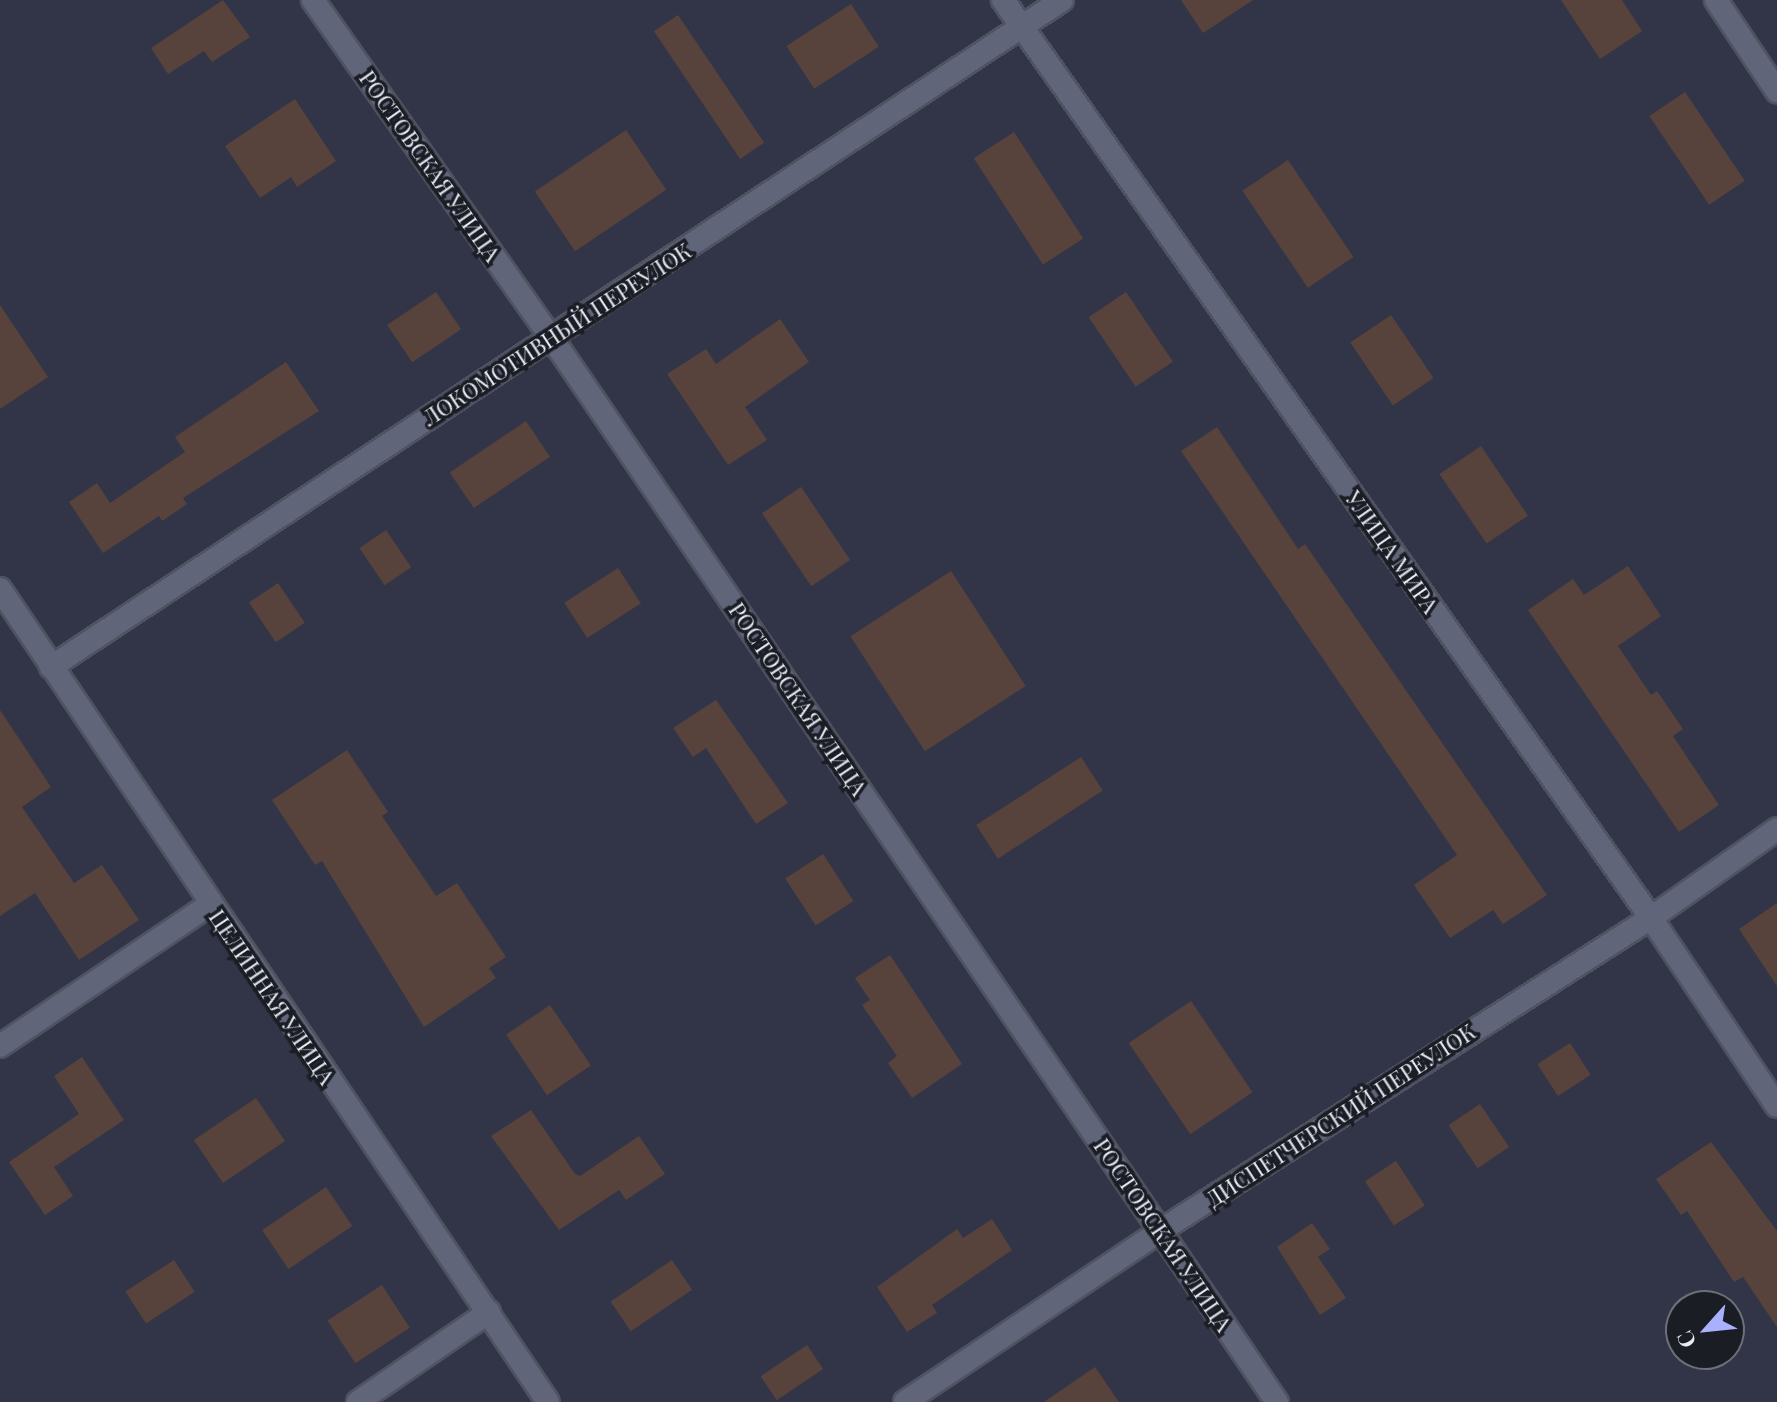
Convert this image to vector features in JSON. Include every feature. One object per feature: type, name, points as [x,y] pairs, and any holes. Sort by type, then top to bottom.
[{"type":"street","name":"РОСТОВСКАЯ УЛИЦА","points":[[313,0],[551,337],[1277,1402]]},
{"type":"street","name":"УЛИЦА МИРА","points":[[1003,0],[1651,918],[1777,1106]]},
{"type":"street","name":"ЛОКОМОТИВНЫЙ ПЕРЕУЛОК","points":[[51,667],[1062,0]]},
{"type":"street","points":[[1716,0],[1777,91]]},
{"type":"street","name":"ЦЕЛИННАЯ УЛИЦА","points":[[0,589],[209,905],[548,1402]]},
{"type":"street","name":"ДИСПЕТЧЕРСКИЙ ПЕРЕУЛОК","points":[[905,1402],[1160,1231],[1651,918],[1777,829]]},
{"type":"street","points":[[0,1046],[209,905]]},
{"type":"street","points":[[358,1402],[489,1312]]},
{"type":"building","points":[[223,0],[250,37],[212,62],[204,51],[168,74],[151,48]]},
{"type":"building","points":[[1181,0],[1253,0],[1203,33]]},
{"type":"building","points":[[1561,0],[1622,0],[1642,31],[1600,59]]},
{"type":"building","points":[[851,4],[879,47],[814,89],[786,46]]},
{"type":"building","points":[[678,15],[764,143],[740,159],[654,31]]},
{"type":"building","points":[[1685,92],[1745,181],[1709,205],[1649,116]]},
{"type":"building","points":[[295,99],[336,161],[297,187],[291,177],[260,198],[225,146]]},
{"type":"building","points":[[626,130],[666,190],[575,251],[535,192]]},
{"type":"building","points":[[1014,132],[1083,239],[1043,265],[974,158]]},
{"type":"building","points":[[1288,160],[1353,257],[1308,288],[1242,191]]},
{"type":"building","points":[[436,292],[461,329],[412,362],[387,325]]},
{"type":"building","points":[[1126,292],[1173,362],[1136,387],[1089,317]]},
{"type":"building","points":[[0,305],[48,377],[0,409]]},
{"type":"building","points":[[1391,315],[1433,378],[1393,405],[1350,342]]},
{"type":"building","points":[[780,319],[809,362],[745,407],[767,440],[728,465],[667,374],[706,349],[716,364]]},
{"type":"building","points":[[286,362],[319,411],[183,498],[187,504],[162,521],[159,516],[103,553],[69,502],[97,483],[110,503],[185,452],[175,437]]},
{"type":"building","points":[[526,421],[550,457],[474,508],[450,472]]},
{"type":"building","points":[[1217,427],[1298,549],[1305,544],[1547,895],[1503,924],[1493,910],[1450,938],[1414,885],[1457,855],[1181,451]]},
{"type":"building","points":[[1481,446],[1528,516],[1487,544],[1440,474]]},
{"type":"building","points":[[801,487],[850,560],[811,586],[762,513]]},
{"type":"building","points":[[386,530],[411,567],[385,585],[359,548]]},
{"type":"building","points":[[1628,566],[1661,616],[1618,646],[1651,695],[1657,691],[1683,729],[1673,736],[1719,805],[1679,832],[1528,610],[1573,579],[1584,595]]},
{"type":"building","points":[[618,568],[641,603],[587,638],[564,603]]},
{"type":"building","points":[[951,571],[1026,686],[925,751],[850,636]]},
{"type":"building","points":[[278,583],[305,623],[276,642],[249,603]]},
{"type":"building","points":[[716,700],[788,803],[756,824],[706,748],[693,757],[673,728]]},
{"type":"building","points":[[0,710],[51,787],[22,807],[74,883],[102,865],[139,920],[79,960],[35,893],[0,916]]},
{"type":"building","points":[[347,750],[388,812],[382,816],[436,896],[457,883],[506,957],[489,968],[496,978],[424,1027],[322,861],[315,865],[272,800]]},
{"type":"building","points":[[1081,757],[1103,791],[998,859],[976,825]]},
{"type":"building","points":[[823,854],[853,901],[816,925],[785,879]]},
{"type":"building","points":[[1777,903],[1777,986],[1739,929]]},
{"type":"building","points":[[890,955],[962,1064],[912,1098],[888,1063],[897,1056],[862,1005],[870,1000],[855,978]]},
{"type":"building","points":[[1191,1001],[1253,1092],[1190,1134],[1129,1043]]},
{"type":"building","points":[[550,1005],[591,1066],[547,1095],[506,1035]]},
{"type":"building","points":[[1570,1043],[1591,1075],[1558,1096],[1537,1064]]},
{"type":"building","points":[[82,1057],[124,1120],[54,1167],[73,1196],[45,1215],[9,1162],[79,1114],[54,1076]]},
{"type":"building","points":[[256,1098],[285,1141],[223,1183],[194,1140]]},
{"type":"building","points":[[1480,1104],[1509,1147],[1478,1168],[1448,1125]]},
{"type":"building","points":[[531,1110],[575,1174],[580,1176],[639,1136],[665,1174],[626,1200],[619,1190],[559,1230],[491,1136]]},
{"type":"building","points":[[1711,1142],[1777,1231],[1777,1327],[1743,1277],[1734,1282],[1687,1211],[1681,1215],[1656,1179]]},
{"type":"building","points":[[1396,1161],[1425,1205],[1394,1226],[1365,1181]]},
{"type":"building","points":[[326,1187],[352,1226],[288,1269],[262,1230]]},
{"type":"building","points":[[992,1219],[1012,1250],[932,1305],[937,1313],[907,1332],[877,1287],[957,1229],[963,1238]]},
{"type":"building","points":[[1312,1223],[1330,1249],[1318,1257],[1346,1298],[1320,1315],[1277,1247]]},
{"type":"building","points":[[174,1260],[195,1292],[146,1323],[125,1292]]},
{"type":"building","points":[[672,1260],[692,1290],[631,1331],[611,1301]]},
{"type":"building","points":[[382,1285],[410,1328],[355,1363],[327,1320]]},
{"type":"building","points":[[807,1345],[823,1369],[777,1400],[761,1376]]},
{"type":"building","points":[[1095,1367],[1119,1402],[1044,1402]]}]
